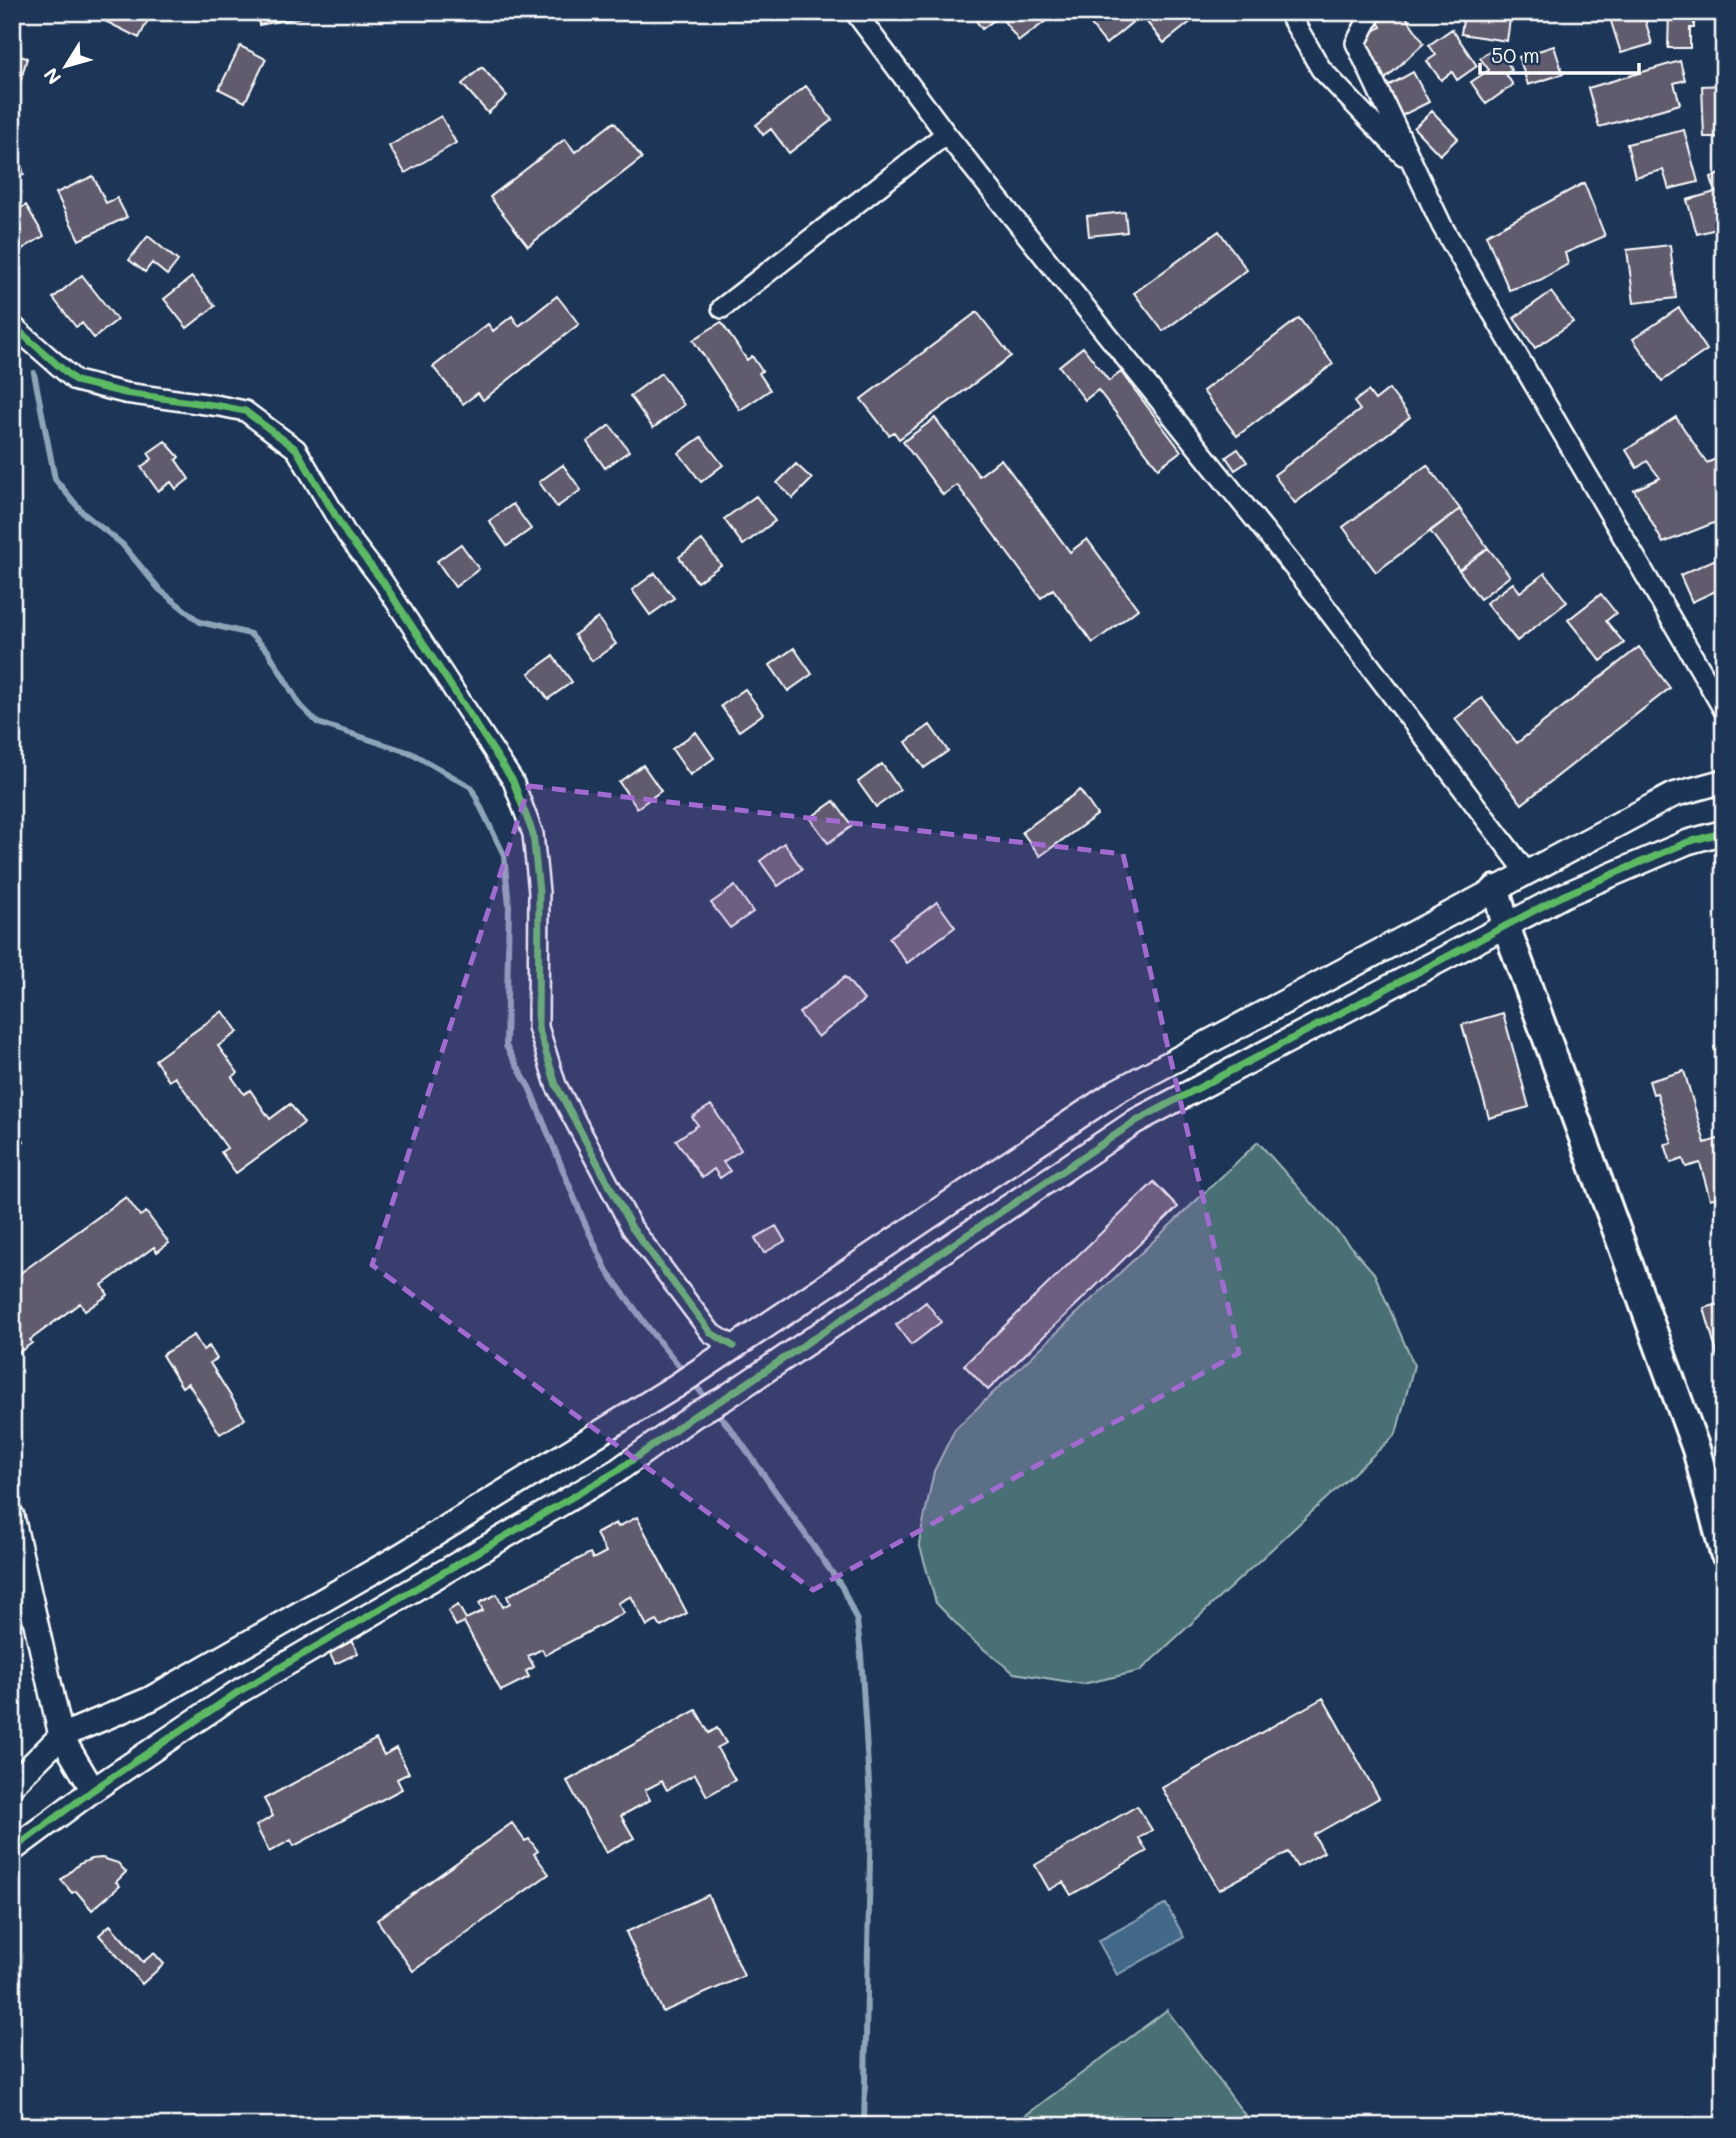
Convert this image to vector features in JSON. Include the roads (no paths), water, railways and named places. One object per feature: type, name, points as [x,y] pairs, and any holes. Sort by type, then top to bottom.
[{"type":"main road","points":[[1496,889],[1506,926],[1696,1450],[1724,1553]]},
{"type":"street","points":[[855,12],[946,134],[1320,600],[1527,873]]},
{"type":"street","points":[[1287,12],[1321,69],[1415,168]]},
{"type":"street","points":[[1372,12],[1356,43],[1442,226],[1724,710]]},
{"type":"street","points":[[722,308],[946,134]]},
{"type":"street","points":[[12,325],[76,381],[125,393],[245,411],[296,449],[347,535],[383,582],[513,781],[533,834],[539,892],[538,1027],[556,1085],[632,1228],[710,1333],[733,1346]]},
{"type":"street","points":[[12,1785],[61,1736],[150,1699],[395,1559],[676,1385],[1117,1091],[1673,795],[1724,780]]},
{"type":"street","points":[[12,1850],[93,1790],[238,1692],[617,1471],[695,1415],[725,1398],[1136,1121],[1562,896],[1688,842],[1724,832]]},
{"type":"street","points":[[12,1516],[61,1736],[93,1790]]},
{"type":"water","points":[[1166,1904],[1184,1937],[1117,1975],[1098,1941]]},
{"type":"waterway","points":[[34,373],[55,479],[83,513],[122,544],[160,590],[200,622],[250,634],[268,651],[300,705],[318,723],[411,753],[471,787],[504,855],[509,906],[506,1046],[530,1089],[607,1271],[685,1373]]},
{"type":"waterway","points":[[692,1381],[738,1438],[842,1587],[857,1621],[871,1816],[864,2126]]}]
